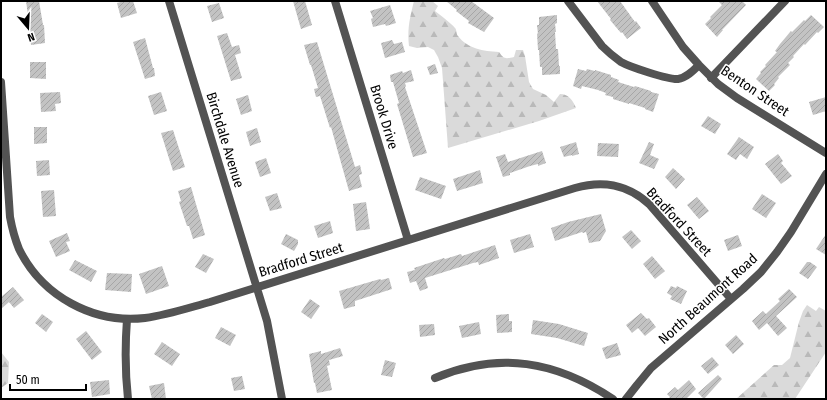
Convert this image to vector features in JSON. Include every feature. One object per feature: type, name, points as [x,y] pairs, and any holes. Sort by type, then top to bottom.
[{"type":"street","name":"Birchdale Avenue","points":[[169,1],[257,287],[266,321],[282,399]]},
{"type":"street","name":"Brook Drive","points":[[335,1],[408,240]]},
{"type":"street","points":[[568,1],[602,46],[621,62],[672,79],[680,79],[699,65]]},
{"type":"street","name":"Benton Street","points":[[652,1],[683,47],[712,78],[737,98],[826,153]]},
{"type":"street","points":[[712,78],[785,1]]},
{"type":"street","name":"Bradford Street","points":[[1,82],[4,185],[14,237],[19,249],[27,264],[48,289],[62,299],[81,309],[100,315],[127,319],[161,316],[575,188],[597,183],[620,187],[634,192],[649,204],[731,299]]},
{"type":"street","name":"North Beaumont Road","points":[[626,399],[651,368],[761,272],[791,232],[826,174]]},
{"type":"street","points":[[127,319],[125,352],[128,399]]},
{"type":"street","points":[[435,378],[464,368],[480,365],[502,362],[523,364],[561,372],[581,380],[613,399]]},
{"type":"green space","points":[[414,1],[432,1],[438,6],[435,11],[456,29],[457,35],[471,47],[499,52],[507,58],[514,57],[516,50],[523,50],[529,82],[533,89],[546,95],[554,102],[560,94],[568,96],[576,108],[539,121],[448,148],[442,68],[438,57],[434,50],[428,47],[417,48],[409,46],[408,40],[410,18]]},
{"type":"green space","points":[[807,305],[816,311],[819,307],[826,311],[826,352],[795,399],[736,399],[774,365],[782,365],[790,358],[799,322]]},
{"type":"green space","points":[[1,352],[9,362],[8,383],[1,388]]},
{"type":"building","points":[[26,1],[39,1],[44,25],[45,43],[31,45]]},
{"type":"building","points":[[133,1],[137,13],[121,18],[117,3]]},
{"type":"building","points":[[293,1],[305,1],[312,25],[301,29]]},
{"type":"building","points":[[446,1],[471,1],[494,18],[484,32],[468,23],[469,21]]},
{"type":"building","points":[[597,1],[620,1],[641,28],[627,39],[610,20],[611,19]]},
{"type":"building","points":[[718,1],[742,1],[746,5],[717,37],[705,24],[722,5]]},
{"type":"building","points":[[219,3],[224,18],[212,22],[207,6]]},
{"type":"building","points":[[390,5],[396,23],[386,26],[385,24],[373,27],[371,19],[373,18],[370,11]]},
{"type":"building","points":[[557,15],[555,32],[560,74],[542,75],[537,33],[538,34],[537,25],[539,25],[539,17]]},
{"type":"building","points":[[811,15],[824,27],[805,45],[804,44],[793,56],[794,57],[788,63],[790,65],[778,77],[779,78],[774,84],[775,85],[769,91],[756,79],[766,66],[765,65],[777,52],[775,51],[780,44],[791,31],[792,32]]},
{"type":"building","points":[[227,33],[232,47],[239,45],[241,53],[235,55],[242,78],[231,81],[217,36]]},
{"type":"building","points":[[145,38],[155,76],[145,79],[133,42]]},
{"type":"building","points":[[392,40],[394,44],[402,42],[405,52],[385,58],[381,43]]},
{"type":"building","points":[[317,42],[355,167],[360,165],[362,174],[359,175],[362,187],[349,191],[331,127],[330,128],[320,96],[316,97],[314,89],[318,88],[304,45]]},
{"type":"building","points":[[30,62],[46,62],[46,79],[30,78]]},
{"type":"building","points":[[435,64],[438,73],[430,75],[427,67]]},
{"type":"building","points":[[578,69],[586,71],[587,69],[595,70],[611,75],[611,77],[619,80],[618,82],[659,94],[653,112],[645,108],[613,99],[613,97],[605,95],[606,93],[598,90],[582,86],[581,89],[573,86]]},
{"type":"building","points":[[411,70],[414,81],[405,83],[405,87],[427,153],[413,157],[390,75]]},
{"type":"building","points":[[60,92],[61,103],[55,104],[56,111],[41,112],[40,93]]},
{"type":"building","points":[[161,92],[167,111],[154,115],[148,96]]},
{"type":"building","points":[[248,95],[252,111],[241,115],[236,99]]},
{"type":"building","points":[[826,97],[826,111],[813,115],[809,102]]},
{"type":"building","points":[[708,116],[721,124],[715,134],[701,126]]},
{"type":"building","points":[[34,127],[47,127],[47,143],[34,144]]},
{"type":"building","points":[[257,128],[261,142],[250,146],[246,132]]},
{"type":"building","points":[[173,130],[185,167],[173,171],[161,133]]},
{"type":"building","points":[[739,137],[754,147],[747,159],[740,154],[736,160],[727,154]]},
{"type":"building","points":[[576,142],[579,154],[564,157],[560,147]]},
{"type":"building","points":[[649,142],[654,144],[650,155],[659,159],[654,169],[639,163]]},
{"type":"building","points":[[598,143],[619,144],[618,157],[597,156]]},
{"type":"building","points":[[542,151],[546,163],[538,166],[538,164],[530,166],[503,177],[496,157],[505,154],[508,162]]},
{"type":"building","points":[[778,154],[783,161],[781,163],[792,176],[781,184],[765,164]]},
{"type":"building","points":[[266,158],[271,173],[260,177],[255,162]]},
{"type":"building","points":[[49,160],[50,175],[37,176],[36,161]]},
{"type":"building","points":[[673,168],[685,179],[676,189],[665,177]]},
{"type":"building","points":[[480,170],[483,183],[457,191],[453,179]]},
{"type":"building","points":[[420,177],[446,186],[441,199],[415,190]]},
{"type":"building","points":[[191,187],[205,235],[193,239],[179,202],[181,201],[178,191]]},
{"type":"building","points":[[54,190],[56,216],[43,217],[41,191]]},
{"type":"building","points":[[277,193],[282,208],[270,211],[265,197]]},
{"type":"building","points":[[762,194],[776,203],[766,218],[752,209]]},
{"type":"building","points":[[697,197],[709,211],[699,219],[687,205]]},
{"type":"building","points":[[366,202],[370,229],[356,231],[353,204]]},
{"type":"building","points":[[601,214],[606,231],[600,241],[589,243],[586,232],[582,232],[555,241],[551,228]]},
{"type":"building","points":[[330,221],[333,233],[318,238],[314,226]]},
{"type":"building","points":[[631,230],[641,241],[632,249],[622,237]]},
{"type":"building","points":[[67,233],[70,241],[66,242],[70,251],[56,257],[49,241]]},
{"type":"building","points":[[286,234],[298,240],[298,244],[294,251],[281,244]]},
{"type":"building","points":[[530,234],[534,247],[514,253],[510,240]]},
{"type":"building","points":[[826,234],[826,255],[816,249]]},
{"type":"building","points":[[738,235],[742,246],[728,251],[724,240]]},
{"type":"building","points":[[495,245],[499,258],[479,265],[478,262],[473,263],[425,278],[428,288],[420,291],[416,281],[410,283],[407,272],[415,270],[414,268],[444,258],[445,259],[461,254],[462,256]]},
{"type":"building","points":[[203,254],[214,259],[206,273],[195,267]]},
{"type":"building","points":[[652,256],[665,271],[655,279],[643,264]]},
{"type":"building","points":[[75,260],[97,271],[91,282],[69,270]]},
{"type":"building","points":[[807,262],[810,262],[817,267],[808,279],[799,273]]},
{"type":"building","points":[[162,266],[169,286],[146,294],[139,274]]},
{"type":"building","points":[[107,273],[132,274],[131,292],[105,290]]},
{"type":"building","points":[[389,278],[392,289],[355,301],[355,306],[344,309],[339,291],[380,279]]},
{"type":"building","points":[[671,286],[676,288],[677,286],[687,291],[681,304],[670,299],[672,296],[667,293]]},
{"type":"building","points":[[13,287],[24,300],[14,308],[9,302],[1,309],[1,297]]},
{"type":"building","points":[[789,289],[797,297],[776,316],[787,328],[778,336],[767,323],[759,330],[752,321],[763,311],[766,314],[780,301],[778,299]]},
{"type":"building","points":[[310,299],[320,306],[311,319],[301,312]]},
{"type":"building","points":[[641,313],[647,319],[649,318],[656,327],[645,336],[638,328],[632,333],[626,325]]},
{"type":"building","points":[[42,314],[53,322],[46,332],[35,323]]},
{"type":"building","points":[[509,314],[509,321],[512,321],[512,332],[497,333],[496,315]]},
{"type":"building","points":[[533,320],[559,324],[588,333],[584,346],[557,338],[531,334]]},
{"type":"building","points":[[479,322],[481,334],[462,338],[459,326]]},
{"type":"building","points":[[434,324],[435,335],[420,337],[419,325]]},
{"type":"building","points":[[221,327],[236,335],[230,346],[215,338]]},
{"type":"building","points":[[86,331],[102,352],[92,360],[76,339]]},
{"type":"building","points":[[736,335],[744,344],[733,354],[725,345]]},
{"type":"building","points":[[162,342],[180,354],[172,366],[154,354]]},
{"type":"building","points":[[617,343],[621,355],[606,359],[602,348]]},
{"type":"building","points":[[340,348],[343,356],[329,360],[330,365],[327,366],[332,390],[317,393],[309,354],[321,351],[321,354]]},
{"type":"building","points":[[712,357],[719,365],[708,374],[701,366]]},
{"type":"building","points":[[385,360],[396,363],[392,377],[381,375]]},
{"type":"building","points":[[718,375],[722,379],[704,399],[698,393]]},
{"type":"building","points":[[242,376],[245,389],[234,391],[231,378]]},
{"type":"building","points":[[109,380],[110,394],[92,397],[90,382]]},
{"type":"building","points":[[689,380],[696,389],[686,399],[668,399],[670,397],[667,394],[675,387],[678,390]]},
{"type":"building","points":[[164,383],[166,399],[152,399],[149,386]]}]
